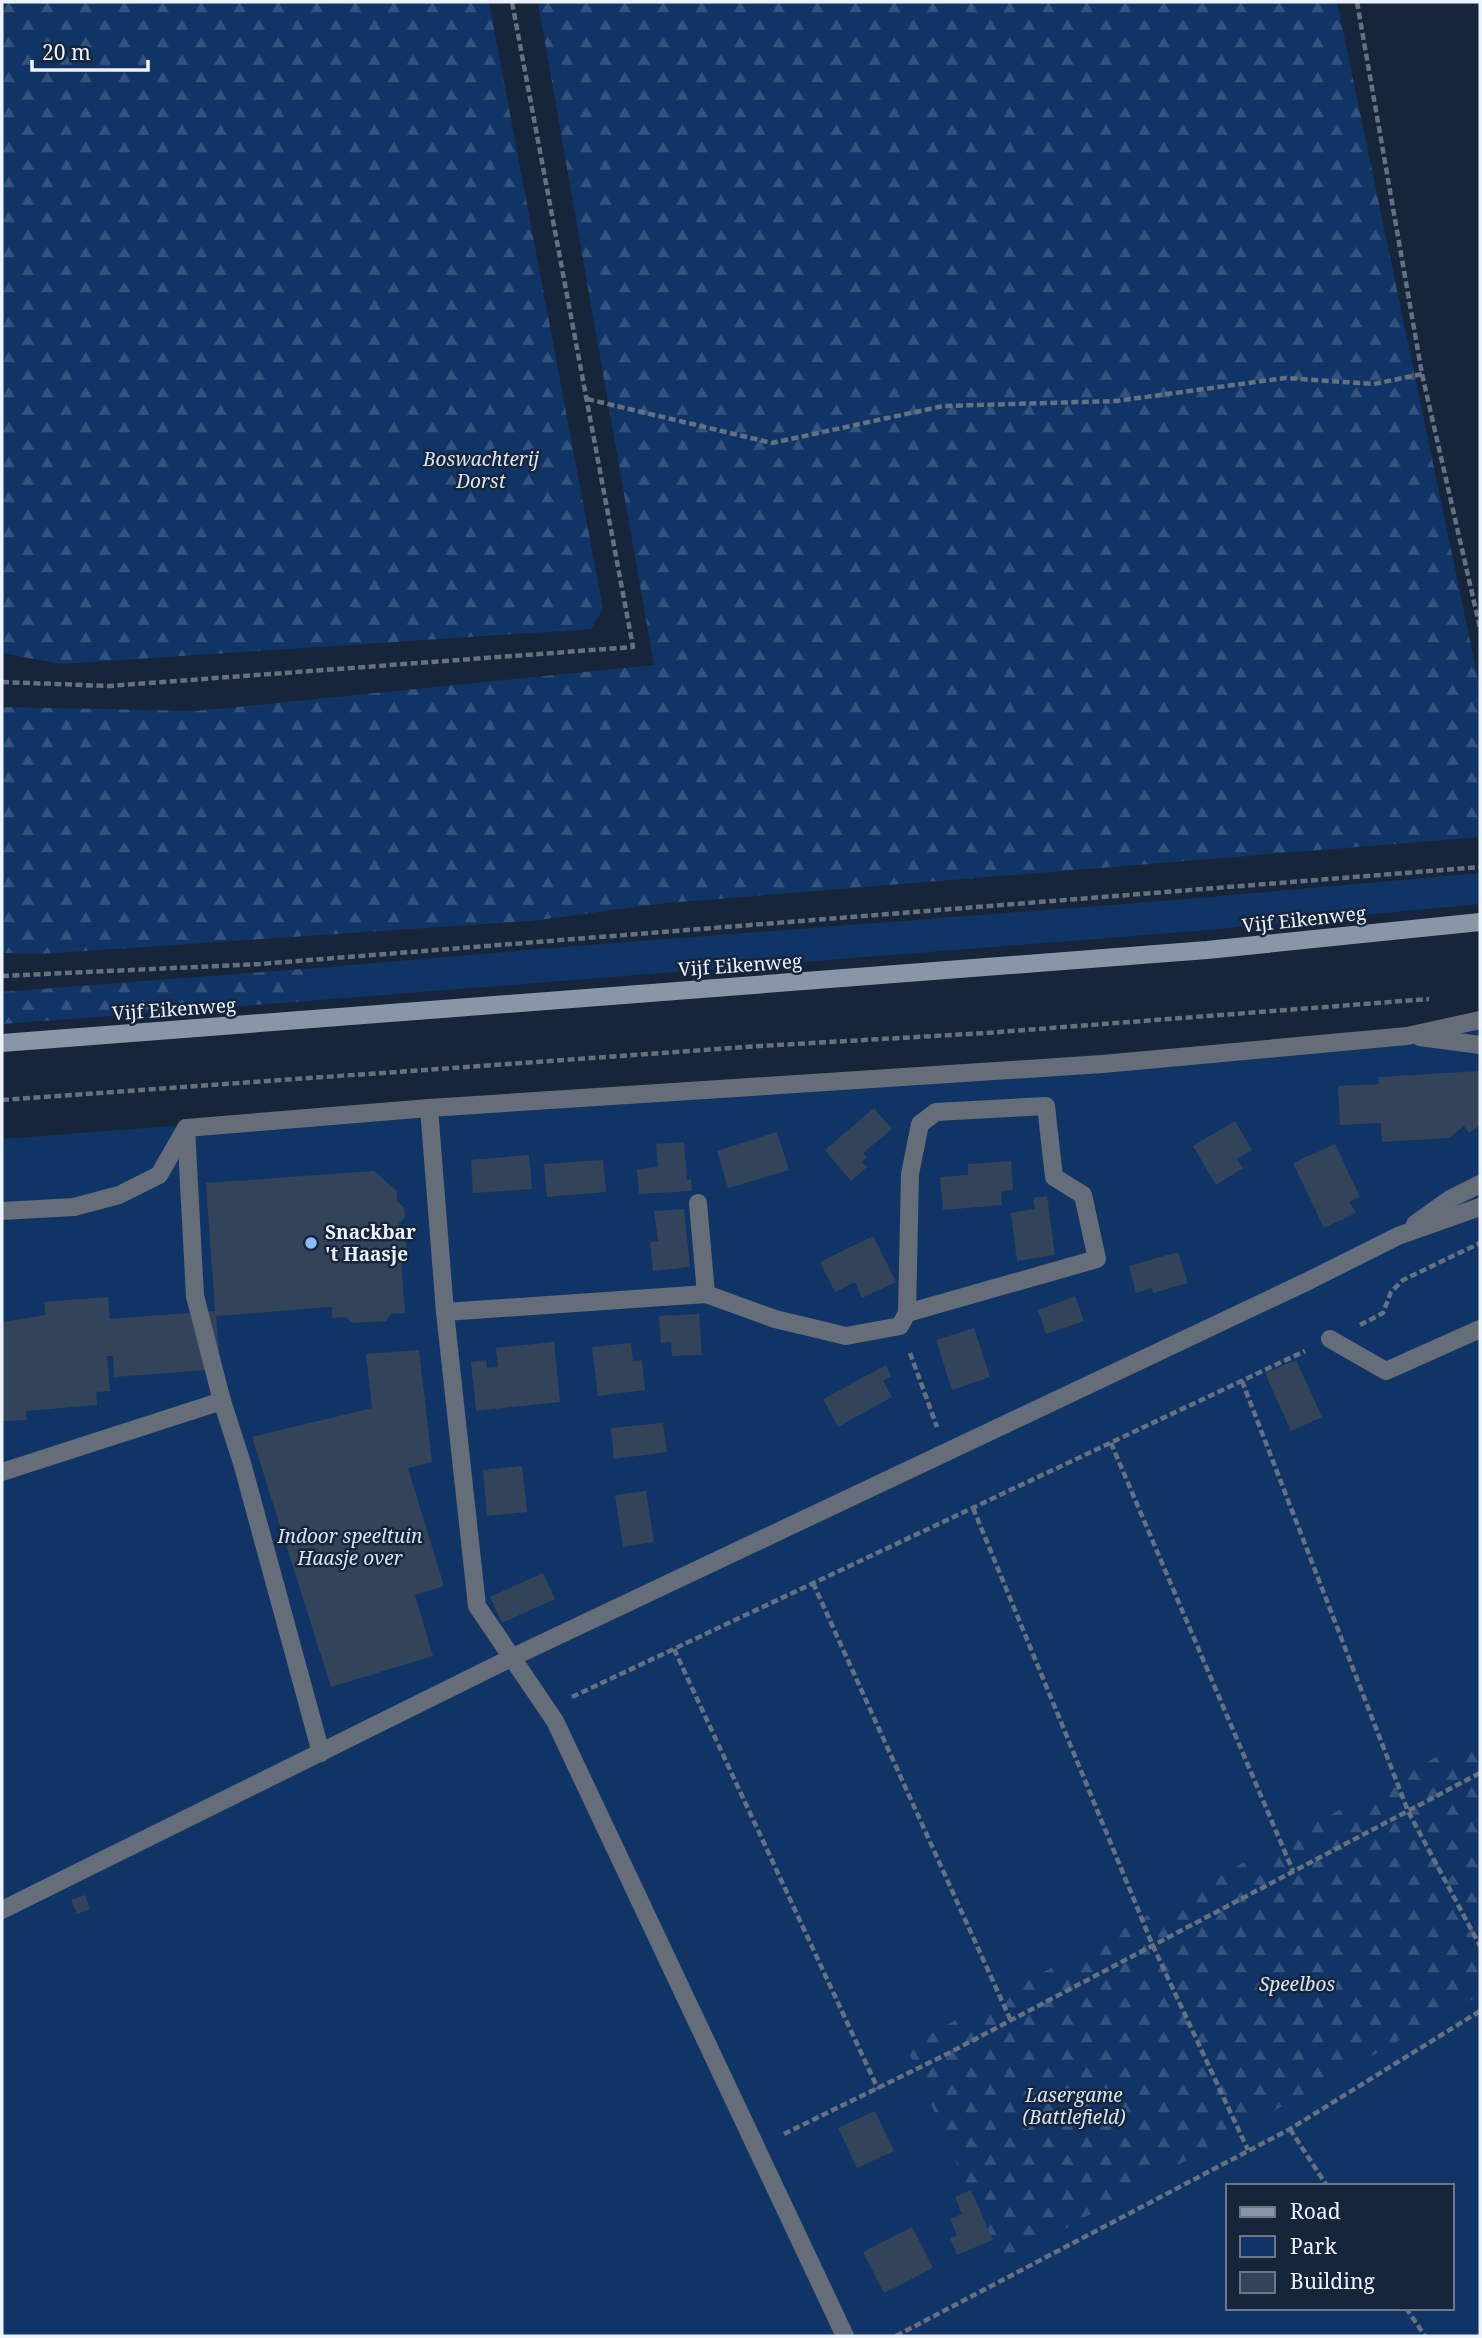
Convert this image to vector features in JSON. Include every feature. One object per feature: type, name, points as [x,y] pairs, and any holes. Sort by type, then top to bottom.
[{"type":"main road","name":"Vijf Eikenweg","points":[[2,1043],[1193,951],[1480,922]]},
{"type":"lane","points":[[186,1128],[429,1108],[1103,1065],[1406,1036],[1480,1020]]},
{"type":"lane","points":[[1406,1036],[1480,1045]]},
{"type":"lane","points":[[445,1312],[706,1294],[775,1319],[846,1336],[904,1320],[1097,1259],[1083,1195],[1054,1177],[1046,1105],[936,1112],[920,1124],[910,1174],[904,1320]]},
{"type":"lane","points":[[429,1108],[445,1312],[477,1606],[555,1721],[845,2336]]},
{"type":"lane","points":[[2,1211],[74,1207],[120,1195],[159,1175],[186,1128]]},
{"type":"lane","points":[[186,1128],[195,1296],[321,1754]]},
{"type":"lane","points":[[1398,1236],[1450,1199],[1480,1184]]},
{"type":"lane","points":[[698,1203],[706,1294]]},
{"type":"lane","points":[[2,1910],[513,1657],[1398,1236],[1480,1208]]},
{"type":"lane","points":[[1330,1339],[1386,1371],[1480,1329]]},
{"type":"lane","points":[[2,1472],[222,1401]]},
{"type":"path","points":[[2,682],[108,685],[633,648],[512,2]]},
{"type":"path","points":[[1357,2],[1422,374],[1480,628]]},
{"type":"path","points":[[587,399],[772,443],[943,406],[1116,401],[1284,378],[1374,384],[1422,374]]},
{"type":"path","name":"Vijf Eikenweg","points":[[2,976],[260,964],[1480,867]]},
{"type":"path","points":[[2,1100],[747,1047],[986,1033],[1438,998]]},
{"type":"path","points":[[571,1697],[1330,1339],[1384,1312],[1391,1292],[1403,1280],[1480,1243]]},
{"type":"path","points":[[904,1320],[946,1452]]},
{"type":"path","points":[[1242,1381],[1408,1811],[1480,1946]]},
{"type":"path","points":[[1111,1443],[1293,1871]]},
{"type":"path","points":[[973,1508],[1153,1946],[1248,2150]]},
{"type":"path","points":[[813,1583],[1011,2021]]},
{"type":"path","points":[[674,1649],[878,2088]]},
{"type":"path","points":[[784,2134],[1011,2021],[1480,1773]]},
{"type":"path","points":[[896,2336],[1290,2129],[1480,2011]]},
{"type":"path","points":[[1290,2129],[1325,2184]]},
{"type":"path","points":[[1407,2310],[1425,2336]]},
{"type":"green space","points":[[2,2],[489,2],[603,609],[591,629],[61,664],[2,653]]},
{"type":"green space","name":"Boswachterij Dorst","points":[[538,2],[1337,2],[1480,689],[1480,837],[667,903],[530,921],[40,954],[2,953],[2,707],[196,711],[654,665]]},
{"type":"green space","points":[[1480,873],[1480,904],[1197,931],[307,1001],[303,969],[1175,900]]},
{"type":"green space","points":[[303,969],[307,1001],[2,1024],[2,992]]},
{"type":"green space","points":[[1480,1025],[1480,2336],[2,2336],[2,1139]]},
{"type":"green space","points":[[1480,1733],[1480,1995],[1078,2221],[999,2269],[907,2047]]},
{"type":"building","points":[[1480,1071],[1480,1125],[1469,1133],[1464,1126],[1449,1138],[1382,1142],[1381,1123],[1340,1125],[1338,1086],[1379,1084],[1378,1077]]},
{"type":"building","points":[[874,1108],[892,1129],[863,1153],[867,1157],[862,1162],[867,1167],[851,1181],[825,1150]]},
{"type":"building","points":[[1235,1121],[1252,1150],[1237,1159],[1243,1168],[1216,1185],[1193,1146]]},
{"type":"building","points":[[777,1132],[789,1170],[728,1188],[717,1151]]},
{"type":"building","points":[[684,1142],[687,1180],[691,1179],[692,1191],[639,1194],[637,1169],[658,1167],[656,1144]]},
{"type":"building","points":[[1335,1144],[1360,1197],[1349,1202],[1356,1213],[1324,1228],[1293,1163]]},
{"type":"building","points":[[529,1155],[532,1189],[473,1193],[471,1160]]},
{"type":"building","points":[[603,1160],[606,1192],[547,1197],[544,1164]]},
{"type":"building","points":[[1011,1161],[1013,1190],[1001,1191],[1002,1205],[943,1210],[940,1177],[968,1175],[968,1164]]},
{"type":"building","points":[[374,1171],[397,1191],[397,1201],[404,1207],[405,1217],[399,1223],[400,1235],[406,1241],[407,1251],[401,1257],[405,1313],[391,1314],[386,1321],[353,1323],[346,1317],[332,1318],[332,1307],[216,1316],[220,1369],[114,1377],[113,1356],[107,1356],[110,1391],[96,1392],[97,1405],[26,1411],[27,1420],[2,1421],[2,1322],[45,1315],[44,1302],[108,1297],[110,1319],[215,1311],[206,1183]]},
{"type":"building","points":[[1047,1196],[1055,1255],[1017,1261],[1011,1213],[1035,1209],[1033,1198]]},
{"type":"building","points":[[684,1209],[690,1267],[653,1271],[650,1242],[658,1241],[654,1211]]},
{"type":"building","points":[[873,1236],[896,1282],[862,1298],[855,1282],[835,1292],[820,1262]]},
{"type":"building","points":[[1178,1252],[1188,1283],[1153,1293],[1152,1288],[1136,1293],[1129,1266]]},
{"type":"building","points":[[1075,1296],[1084,1321],[1046,1334],[1038,1310]]},
{"type":"building","points":[[699,1314],[702,1355],[672,1356],[671,1342],[661,1343],[659,1316]]},
{"type":"building","points":[[974,1328],[990,1377],[952,1390],[936,1340]]},
{"type":"building","points":[[554,1342],[560,1402],[476,1411],[471,1362],[486,1360],[487,1368],[498,1367],[496,1348]]},
{"type":"building","points":[[631,1343],[633,1361],[642,1360],[645,1390],[598,1396],[592,1347]]},
{"type":"building","name":"Indoor speeltuin Haasje over","points":[[419,1350],[432,1462],[408,1468],[444,1586],[415,1595],[433,1656],[331,1687],[252,1437],[372,1408],[366,1354]]},
{"type":"building","points":[[1296,1360],[1322,1417],[1291,1431],[1265,1373]]},
{"type":"building","points":[[886,1365],[891,1376],[883,1381],[892,1397],[838,1427],[823,1399]]},
{"type":"building","points":[[663,1423],[667,1452],[614,1459],[611,1428]]},
{"type":"building","points":[[522,1466],[527,1512],[487,1516],[483,1470]]},
{"type":"building","points":[[646,1491],[654,1542],[623,1547],[615,1495]]},
{"type":"building","points":[[543,1573],[555,1599],[502,1623],[490,1597]]},
{"type":"building","points":[[85,1895],[90,1909],[77,1914],[71,1900]]},
{"type":"building","points":[[875,2111],[894,2151],[857,2168],[838,2128]]},
{"type":"building","points":[[971,2190],[993,2240],[957,2255],[950,2238],[957,2235],[950,2219],[962,2214],[955,2197]]},
{"type":"building","points":[[912,2227],[933,2268],[884,2293],[863,2252]]},
{"type":"place","name":"Snackbar 't Haasje","points":[[311,1243]]},
{"type":"park label","name":"Speelbos","points":[[1297,1984]]},
{"type":"park label","name":"Lasergame (Battlefield)","points":[[1074,2106]]}]
